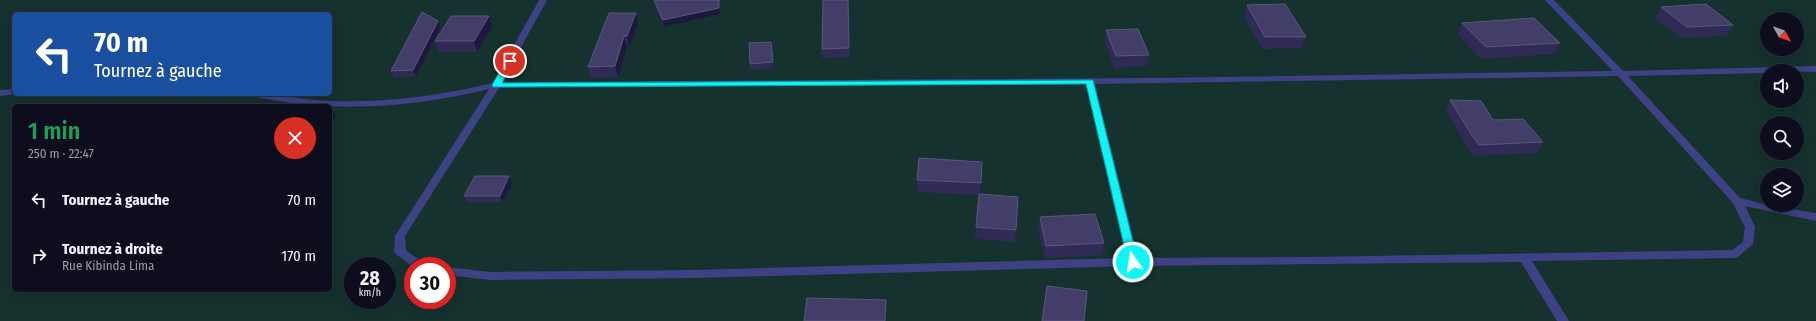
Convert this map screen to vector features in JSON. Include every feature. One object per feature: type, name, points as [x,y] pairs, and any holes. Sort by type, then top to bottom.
[{"type":"street","points":[[407,257],[400,251],[400,236],[496,85],[544,0]]},
{"type":"street","points":[[456,272],[490,276],[694,274],[1133,262],[1309,261],[1734,254],[1748,244],[1750,227],[1737,201],[1620,74],[1549,0]]},
{"type":"street","points":[[266,96],[296,102],[356,103],[399,102],[442,97],[496,85],[1090,82],[1620,74],[1816,69]]},
{"type":"street","points":[[1090,82],[1133,262]]},
{"type":"street","points":[[0,92],[12,92]]},
{"type":"street","points":[[1737,201],[1801,215],[1816,216]]},
{"type":"street","points":[[1524,257],[1563,321]]},
{"type":"green space","points":[[0,0],[1816,0],[1816,321],[0,321]]},
{"type":"building","points":[[654,0],[719,0],[719,8],[663,20]]},
{"type":"building","points":[[823,0],[848,0],[849,48],[822,49]]},
{"type":"building","points":[[1285,4],[1306,37],[1265,37],[1247,5]]},
{"type":"building","points":[[1706,4],[1733,25],[1687,27],[1661,7]]},
{"type":"building","points":[[422,12],[438,21],[413,70],[391,71]]},
{"type":"building","points":[[609,13],[636,13],[627,36],[624,36],[615,66],[588,67]]},
{"type":"building","points":[[451,16],[489,16],[474,41],[435,41]]},
{"type":"building","points":[[1534,18],[1560,43],[1486,47],[1462,23]]},
{"type":"building","points":[[1138,29],[1149,55],[1116,56],[1106,30]]},
{"type":"building","points":[[771,42],[773,62],[750,64],[749,43]]},
{"type":"building","points":[[1450,100],[1481,101],[1493,120],[1523,119],[1543,142],[1479,145]]},
{"type":"building","points":[[919,158],[982,162],[981,183],[917,180]]},
{"type":"building","points":[[475,176],[509,176],[500,196],[464,196]]},
{"type":"building","points":[[979,194],[1018,197],[1016,230],[976,227]]},
{"type":"building","points":[[1095,214],[1104,243],[1046,246],[1040,217]]},
{"type":"building","points":[[1047,286],[1087,291],[1084,321],[1042,321]]},
{"type":"building","points":[[807,298],[886,300],[885,321],[804,321]]},
{"type":"route","points":[[510,61],[496,85],[1090,82],[1133,262]]}]
